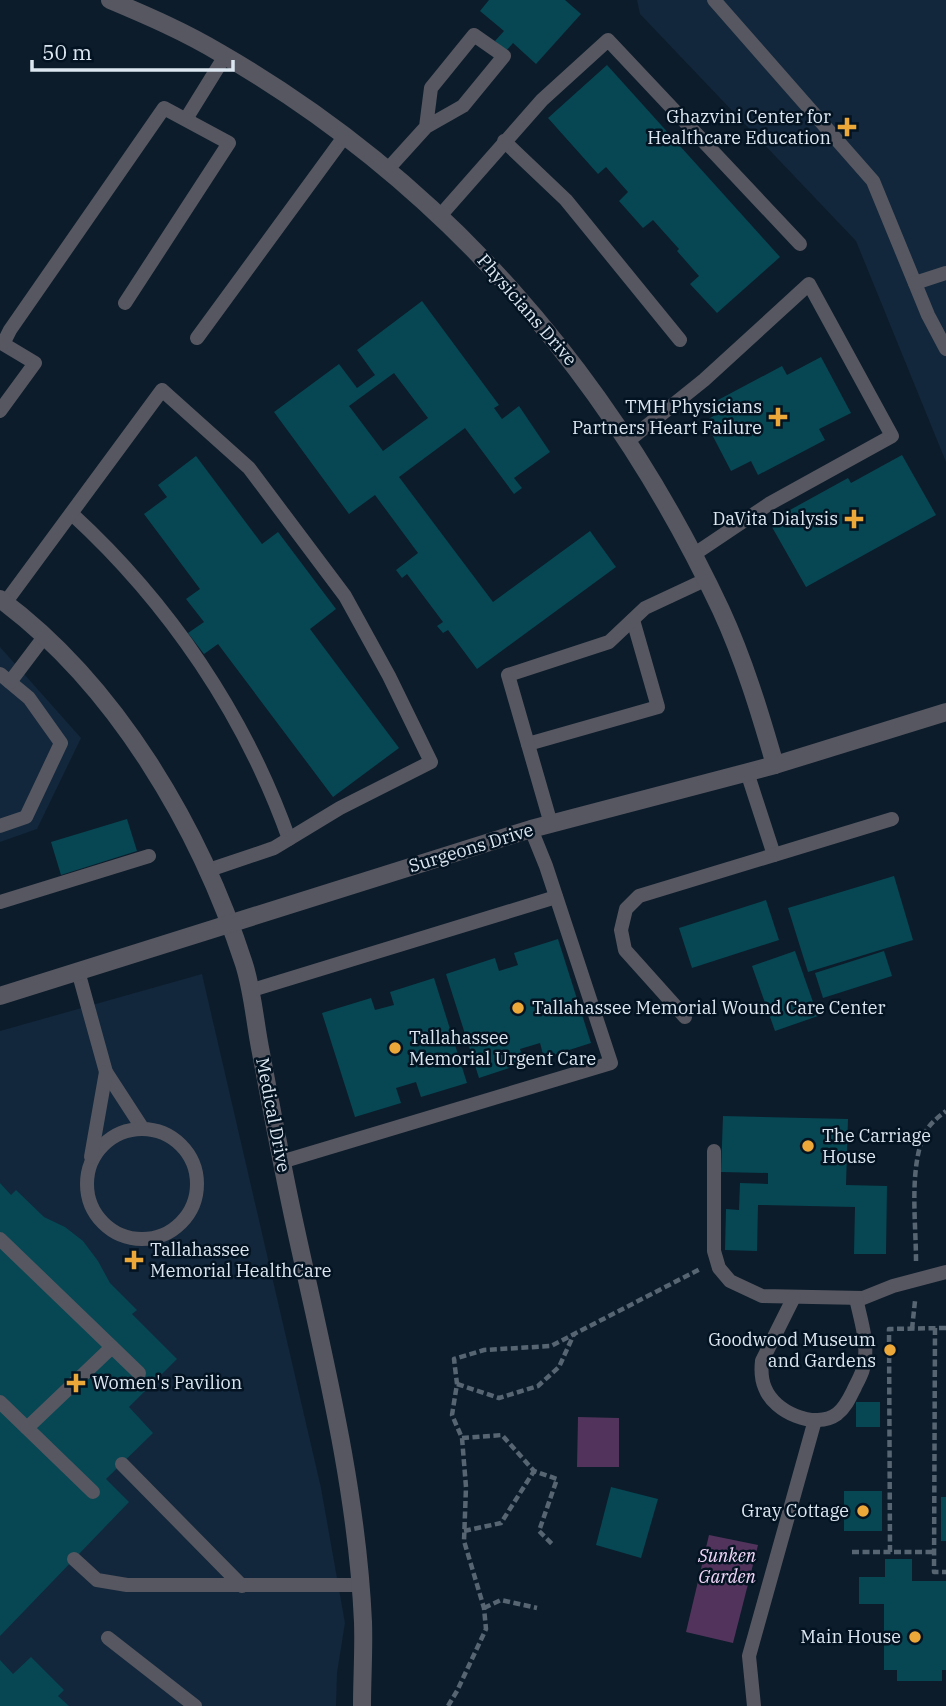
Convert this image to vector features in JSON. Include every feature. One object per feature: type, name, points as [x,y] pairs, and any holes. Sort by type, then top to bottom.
[{"type":"street","name":"Physicians Drive","points":[[118,2],[225,56],[322,119],[387,170],[472,247],[517,294],[576,367],[628,441],[670,511],[722,612],[755,697],[775,765]]},
{"type":"street","name":"Medical Drive","points":[[3,601],[74,667],[150,762],[179,813],[245,966],[281,1162],[349,1491],[363,1624],[362,1706]]},
{"type":"street","name":"Surgeons Drive","points":[[0,996],[531,829],[775,765],[946,712]]},
{"type":"lane","points":[[714,0],[873,181],[915,283],[946,349]]},
{"type":"lane","points":[[387,170],[426,127],[463,106],[504,56],[474,35],[431,89],[426,127]]},
{"type":"lane","points":[[439,217],[542,100],[608,40],[800,244]]},
{"type":"lane","points":[[186,119],[225,56]]},
{"type":"lane","points":[[0,411],[35,363],[2,342],[164,108],[229,143],[125,303]]},
{"type":"lane","points":[[197,338],[344,137]]},
{"type":"lane","points":[[504,141],[566,200],[680,340]]},
{"type":"lane","points":[[915,283],[946,273]]},
{"type":"lane","points":[[628,441],[704,380],[809,284],[892,436],[769,504],[693,555]]},
{"type":"lane","points":[[3,601],[72,514],[162,390],[249,468],[345,597],[389,676],[431,762],[340,808],[274,848],[206,872]]},
{"type":"lane","points":[[72,514],[104,543],[174,624],[215,685],[249,743],[274,797],[289,839]]},
{"type":"lane","points":[[551,824],[508,675],[609,642],[645,608],[705,580]]},
{"type":"lane","points":[[528,744],[658,706],[633,620]]},
{"type":"lane","points":[[0,826],[26,817],[61,743],[29,698],[5,678],[44,637]]},
{"type":"lane","points":[[747,772],[774,855]]},
{"type":"lane","points":[[685,1017],[625,950],[621,930],[626,909],[639,896],[892,819]]},
{"type":"lane","points":[[281,1162],[611,1063],[531,829]]},
{"type":"lane","points":[[0,902],[149,856]]},
{"type":"lane","points":[[249,991],[556,897]]},
{"type":"lane","points":[[78,971],[106,1072],[144,1129]]},
{"type":"lane","points":[[89,1166],[97,1151],[110,1139],[126,1131],[144,1129],[161,1132],[176,1141],[188,1153],[196,1170],[197,1188],[192,1207],[182,1223],[167,1234],[148,1239],[129,1238],[111,1231],[97,1218],[89,1201],[86,1184],[89,1166],[106,1072]]},
{"type":"lane","points":[[714,1151],[714,1251],[719,1268],[730,1281],[745,1289],[762,1296],[863,1298],[893,1286],[946,1272]]},
{"type":"lane","points":[[0,1239],[139,1373]]},
{"type":"lane","points":[[794,1297],[762,1361],[761,1372],[765,1390],[776,1404],[791,1414],[815,1420],[836,1415],[846,1405],[863,1372],[866,1355],[856,1298]]},
{"type":"lane","points":[[26,1428],[112,1347]]},
{"type":"lane","points":[[0,1402],[93,1492]]},
{"type":"lane","points":[[754,1706],[749,1656],[815,1420]]},
{"type":"lane","points":[[122,1464],[242,1586]]},
{"type":"lane","points":[[74,1559],[97,1580],[127,1585],[360,1585]]},
{"type":"lane","points":[[108,1638],[195,1706]]},
{"type":"path","points":[[912,1329],[917,1280],[915,1190],[918,1158],[924,1135],[933,1121],[946,1111]]},
{"type":"path","points":[[448,1706],[486,1629],[484,1608],[464,1541],[466,1487],[462,1438],[452,1415],[457,1384],[454,1359],[484,1350],[551,1346],[681,1277],[717,1262]]},
{"type":"path","points":[[935,1328],[934,1572],[946,1572]]},
{"type":"path","points":[[890,1552],[889,1329],[946,1328]]},
{"type":"path","points":[[457,1384],[499,1398],[538,1386],[559,1367],[574,1334]]},
{"type":"path","points":[[462,1438],[502,1435],[534,1471],[557,1479],[539,1531],[554,1545]]},
{"type":"path","points":[[464,1531],[501,1523],[534,1471]]},
{"type":"path","points":[[852,1552],[934,1552]]},
{"type":"path","points":[[484,1608],[501,1600],[537,1608]]},
{"type":"shaded area","name":"Ghazvini Center for Healthcare Education","points":[[637,0],[946,0],[946,462],[856,241],[640,14]]},
{"type":"shaded area","points":[[0,647],[81,738],[37,829],[0,842]]},
{"type":"shaded area","name":"Tallahassee Memorial HealthCare","points":[[202,974],[321,1488],[345,1623],[337,1673],[336,1706],[0,1706],[0,1031]]},
{"type":"green space","points":[[578,1417],[619,1418],[619,1467],[577,1467]]},
{"type":"green space","name":"Sunken Garden","points":[[709,1535],[758,1545],[733,1643],[686,1632]]},
{"type":"building","points":[[489,0],[565,0],[581,14],[536,64],[513,43],[506,51],[495,41],[504,31],[480,11]]},
{"type":"building","points":[[607,65],[780,257],[717,313],[690,284],[699,276],[677,251],[679,249],[653,220],[643,228],[619,201],[628,192],[606,167],[598,174],[548,118]]},
{"type":"building","points":[[422,301],[499,405],[494,408],[502,419],[519,406],[550,452],[514,478],[522,488],[514,494],[465,428],[399,477],[493,602],[590,531],[616,567],[477,669],[448,630],[443,633],[437,626],[443,622],[407,574],[402,578],[396,570],[418,553],[375,495],[349,514],[274,412],[339,364],[357,388],[375,375],[357,350]],"holes":[[[394,373],[428,418],[383,451],[349,406]]]},
{"type":"building","name":"TMH Physicians Partners Heart Failure","points":[[821,357],[851,413],[819,429],[825,440],[758,475],[751,461],[731,471],[705,421],[724,410],[718,400],[782,366],[787,375]]},
{"type":"building","name":"DaVita Dialysis","points":[[902,455],[936,515],[806,587],[772,527],[782,522],[779,516],[848,478],[851,483]]},
{"type":"building","points":[[196,456],[262,544],[278,532],[336,609],[310,629],[399,748],[333,797],[218,644],[204,654],[188,633],[204,622],[186,599],[200,589],[144,514],[167,497],[158,485]]},
{"type":"building","points":[[127,819],[137,851],[61,875],[51,842]]},
{"type":"building","points":[[894,876],[913,940],[808,972],[788,908]]},
{"type":"building","points":[[766,900],[779,940],[692,968],[679,928]]},
{"type":"building","name":"Tallahassee Memorial Wound Care Center","points":[[558,939],[591,1043],[544,1058],[540,1043],[520,1049],[524,1063],[479,1078],[446,974],[495,958],[499,971],[518,965],[514,953]]},
{"type":"building","points":[[795,951],[818,1016],[775,1031],[752,966]]},
{"type":"building","points":[[884,951],[892,976],[823,998],[815,973]]},
{"type":"building","name":"Tallahassee Memorial Urgent Care","points":[[434,978],[467,1083],[421,1097],[416,1082],[396,1088],[401,1103],[355,1117],[322,1013],[371,998],[375,1010],[394,1005],[390,992]]},
{"type":"building","points":[[723,1116],[848,1119],[846,1185],[887,1186],[886,1254],[854,1254],[855,1207],[758,1205],[757,1251],[725,1250],[726,1209],[739,1210],[740,1183],[768,1184],[768,1173],[721,1172]]},
{"type":"building","name":"Women's Pavilion","points":[[0,1183],[11,1195],[16,1190],[44,1217],[65,1227],[83,1241],[110,1283],[137,1310],[132,1314],[177,1359],[129,1407],[153,1433],[106,1479],[129,1502],[0,1636]]},
{"type":"building","points":[[856,1402],[880,1402],[880,1427],[856,1427]]},
{"type":"building","points":[[611,1487],[658,1499],[641,1558],[596,1545]]},
{"type":"building","name":"Gray Cottage","points":[[844,1491],[882,1491],[882,1531],[844,1531]]},
{"type":"building","points":[[941,1497],[946,1497],[946,1541],[941,1541]]},
{"type":"building","name":"Main House","points":[[885,1559],[912,1559],[912,1581],[946,1581],[946,1670],[942,1670],[942,1681],[897,1681],[897,1670],[884,1670],[884,1604],[859,1604],[859,1577],[885,1577]]},
{"type":"building","points":[[31,1657],[64,1690],[58,1696],[69,1706],[0,1706],[0,1660],[13,1674]]},
{"type":"place","name":"Ghazvini Center for Healthcare Education","points":[[847,127]]},
{"type":"place","name":"TMH Physicians Partners Heart Failure","points":[[778,417]]},
{"type":"place","name":"DaVita Dialysis","points":[[854,519]]},
{"type":"place","name":"Tallahassee Memorial Wound Care Center","points":[[518,1008]]},
{"type":"place","name":"Tallahassee Memorial Urgent Care","points":[[395,1048]]},
{"type":"place","name":"The Carriage House","points":[[808,1146]]},
{"type":"place","name":"Tallahassee Memorial HealthCare","points":[[134,1260]]},
{"type":"place","name":"Goodwood Museum and Gardens","points":[[890,1350]]},
{"type":"place","name":"Women's Pavilion","points":[[76,1383]]},
{"type":"place","name":"Gray Cottage","points":[[863,1511]]},
{"type":"place","name":"Main House","points":[[915,1637]]}]
